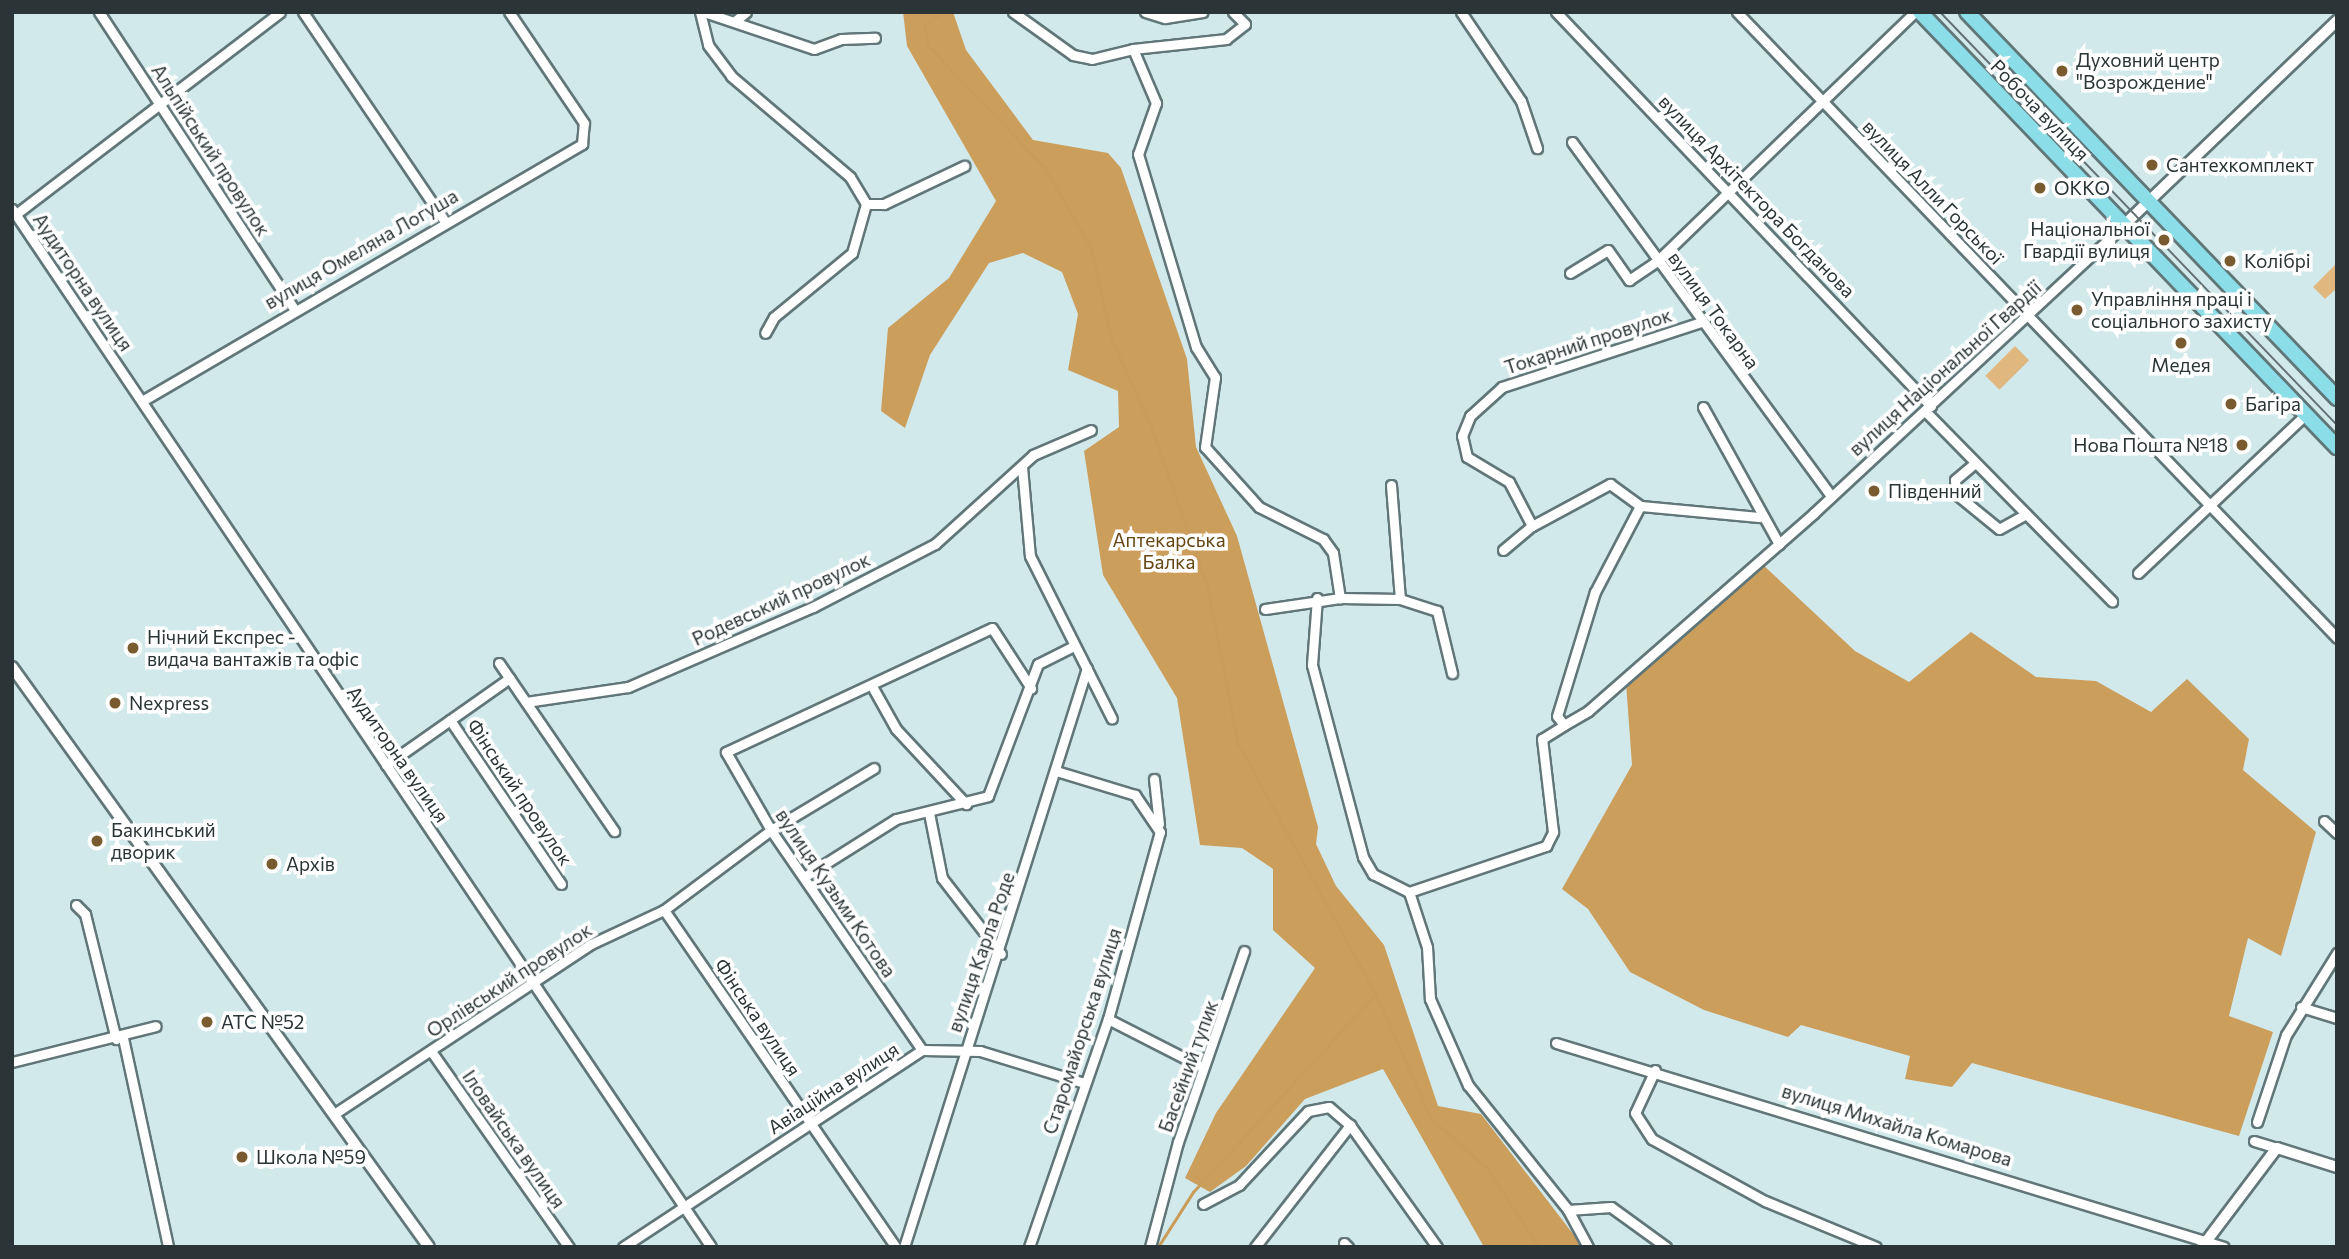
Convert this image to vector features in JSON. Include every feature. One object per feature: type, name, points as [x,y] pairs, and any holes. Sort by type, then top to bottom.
[{"type":"main road","name":"Робоча вулиця","points":[[1918,12],[2337,447]]},
{"type":"main road","name":"Робоча вулиця","points":[[1967,12],[2337,398]]},
{"type":"street","name":"Альпійський провулок","points":[[99,12],[293,307]]},
{"type":"street","points":[[14,212],[161,105],[280,12]]},
{"type":"street","points":[[303,12],[444,220]]},
{"type":"street","name":"вулиця Омеляна Логуша","points":[[142,401],[293,307],[582,144],[584,123],[509,12]]},
{"type":"street","points":[[765,333],[774,317],[852,253],[866,204],[850,177],[731,76],[708,46],[702,12],[735,21],[757,34],[814,48],[875,38]]},
{"type":"street","points":[[735,21],[746,12]]},
{"type":"street","points":[[1013,12],[1073,55],[1091,59],[1133,49],[1226,39],[1245,24],[1233,12]]},
{"type":"street","points":[[1145,12],[1165,18],[1203,12]]},
{"type":"street","points":[[1461,12],[1521,101],[1536,148]]},
{"type":"street","name":"вулиця Архітектора Богданова","points":[[1556,12],[1729,192],[1928,408],[1975,463],[2112,600]]},
{"type":"street","name":"вулиця Алли Горської","points":[[1737,12],[2337,638]]},
{"type":"street","points":[[1570,273],[1608,250],[1629,280],[1657,261],[1918,12]]},
{"type":"street","name":"вулиця Національної Гвардії","points":[[1564,725],[1779,544],[2028,318],[2337,21]]},
{"type":"street","points":[[1133,49],[1156,103],[1138,154],[1196,347],[1215,377],[1205,447],[1259,507],[1323,539],[1333,553],[1340,598]]},
{"type":"street","name":"вулиця Токарна","points":[[1572,142],[1830,496]]},
{"type":"street","points":[[866,204],[884,204],[964,166]]},
{"type":"street","name":"Аудиторна вулиця","points":[[14,212],[711,1247]]},
{"type":"street","name":"Токарний провулок","points":[[1532,526],[1509,482],[1466,457],[1462,436],[1470,416],[1502,387],[1701,322]]},
{"type":"street","points":[[1703,407],[1759,517],[1779,544]]},
{"type":"street","points":[[2138,573],[2306,414]]},
{"type":"street","name":"Родевський провулок","points":[[526,702],[628,687],[814,607],[935,544],[998,481],[1022,467],[1033,455],[1091,430]]},
{"type":"street","points":[[1975,463],[1955,480],[1956,494],[1999,529],[2026,514]]},
{"type":"street","points":[[1022,467],[1030,556],[1112,719]]},
{"type":"street","points":[[1391,485],[1400,599]]},
{"type":"street","points":[[1503,550],[1532,526],[1610,485],[1640,506],[1759,517]]},
{"type":"street","points":[[1317,598],[1312,665],[1363,857],[1373,874],[1409,892],[1546,846],[1553,832],[1542,739],[1564,725],[1558,716],[1595,592],[1640,506]]},
{"type":"street","points":[[1265,609],[1317,598],[1340,598],[1400,599],[1437,611],[1451,673]]},
{"type":"street","points":[[966,804],[896,729],[873,688],[992,628],[1031,688]]},
{"type":"street","points":[[803,877],[895,819],[966,804],[996,785],[1038,664],[1074,646]]},
{"type":"street","points":[[499,663],[614,831]]},
{"type":"street","name":"вулиця Карла Роде","points":[[904,1247],[966,1049],[1001,954],[1087,668]]},
{"type":"street","points":[[14,675],[429,1247]]},
{"type":"street","name":"Фінський провулок","points":[[386,765],[510,678]]},
{"type":"street","name":"вулиця Кузьми Котова","points":[[873,688],[726,752],[771,830],[922,1051]]},
{"type":"street","name":"Фінський провулок","points":[[450,720],[561,884]]},
{"type":"street","name":"Орлівський провулок","points":[[334,1114],[591,944],[664,910],[771,830],[874,768]]},
{"type":"street","points":[[1056,771],[1135,795],[1159,824]]},
{"type":"street","name":"Старомайорська вулиця","points":[[1029,1247],[1108,1019],[1159,824],[1154,779]]},
{"type":"street","points":[[929,813],[942,878],[1001,954]]},
{"type":"street","points":[[2324,821],[2337,833]]},
{"type":"street","points":[[1409,892],[1427,947],[1430,999],[1468,1085],[1569,1210],[1588,1247]]},
{"type":"street","points":[[76,905],[85,914],[119,1038],[168,1247]]},
{"type":"street","name":"Фінська вулиця","points":[[664,910],[896,1247]]},
{"type":"street","name":"Басейний тупик","points":[[1150,1247],[1168,1194],[1202,1067],[1244,951]]},
{"type":"street","points":[[2257,1122],[2301,1007],[2337,953]]},
{"type":"street","points":[[2301,1007],[2337,1018]]},
{"type":"street","points":[[1108,1019],[1202,1067]]},
{"type":"street","points":[[12,1062],[119,1038],[156,1026]]},
{"type":"street","name":"вулиця Михайла Комарова","points":[[1556,1043],[1655,1070],[2203,1243],[2224,1247]]},
{"type":"street","name":"Авіаційна вулиця","points":[[623,1247],[922,1051],[966,1049],[1084,1083]]},
{"type":"street","name":"Іловайська вулиця","points":[[431,1051],[569,1247]]},
{"type":"street","points":[[1655,1070],[1635,1113],[1652,1139],[1765,1201],[1876,1247]]},
{"type":"street","points":[[1203,1205],[1239,1185],[1308,1111],[1329,1107],[1350,1125],[1437,1247]]},
{"type":"street","points":[[1255,1247],[1350,1125]]},
{"type":"street","points":[[2254,1141],[2337,1167]]},
{"type":"street","points":[[2203,1243],[2277,1148]]},
{"type":"street","points":[[1569,1210],[1611,1207],[1667,1247]]},
{"type":"shaded area","points":[[2335,265],[2337,288],[2325,299],[2313,287]]},
{"type":"shaded area","points":[[2015,346],[2029,360],[1999,390],[1985,376]]},
{"type":"green space","name":"Аптекарська Балка","points":[[903,12],[953,12],[966,50],[1033,140],[1108,153],[1121,168],[1187,359],[1196,447],[1237,536],[1318,827],[1316,844],[1336,886],[1384,945],[1438,1106],[1481,1114],[1583,1247],[1484,1247],[1383,1069],[1305,1099],[1246,1166],[1210,1192],[1185,1178],[1216,1113],[1315,968],[1273,930],[1273,869],[1242,848],[1200,845],[1177,698],[1103,575],[1084,451],[1119,427],[1118,391],[1068,370],[1078,314],[1062,272],[1023,253],[989,263],[930,355],[905,428],[881,411],[888,328],[949,278],[996,201],[907,46]]},
{"type":"green space","points":[[1762,564],[1855,651],[1909,682],[1971,632],[2036,677],[2096,681],[2151,712],[2187,679],[2249,739],[2243,770],[2316,832],[2281,956],[2248,938],[2229,1016],[2273,1032],[2239,1136],[1972,1063],[1952,1087],[1905,1079],[1910,1056],[1801,1025],[1788,1037],[1704,1010],[1630,972],[1588,909],[1562,889],[1632,765],[1626,683]]},
{"type":"waterway","points":[[943,12],[925,26],[928,45],[1045,168],[1091,247],[1112,340],[1150,423],[1208,588],[1238,743],[1376,994],[1431,1118],[1488,1169],[1539,1247]]},
{"type":"waterway","points":[[1158,1247],[1193,1192],[1376,994]]},
{"type":"tram line","points":[[1940,12],[2337,425]]},
{"type":"place","name":"Духовний центр \"Возрождение\"","points":[[2062,71]]},
{"type":"place","name":"Сантехкомплект","points":[[2152,165]]},
{"type":"place","name":"ОККО","points":[[2040,188]]},
{"type":"place","name":"Національної Гвардії вулиця","points":[[2164,240]]},
{"type":"place","name":"Колібрі","points":[[2230,261]]},
{"type":"place","name":"Управління праці і соціального захисту","points":[[2077,310]]},
{"type":"place","name":"Медея","points":[[2181,343]]},
{"type":"place","name":"Багіра","points":[[2231,404]]},
{"type":"place","name":"Нова Пошта №18","points":[[2242,445]]},
{"type":"place","name":"Південний","points":[[1874,491]]},
{"type":"place","name":"Нічний Експрес - видача вантажів та офіс","points":[[133,648]]},
{"type":"place","name":"Nexpress","points":[[115,703]]},
{"type":"place","name":"Бакинський дворик","points":[[97,841]]},
{"type":"place","name":"Архів","points":[[272,864]]},
{"type":"place","name":"АТС №52","points":[[207,1022]]},
{"type":"place","name":"Школа №59","points":[[242,1157]]}]
